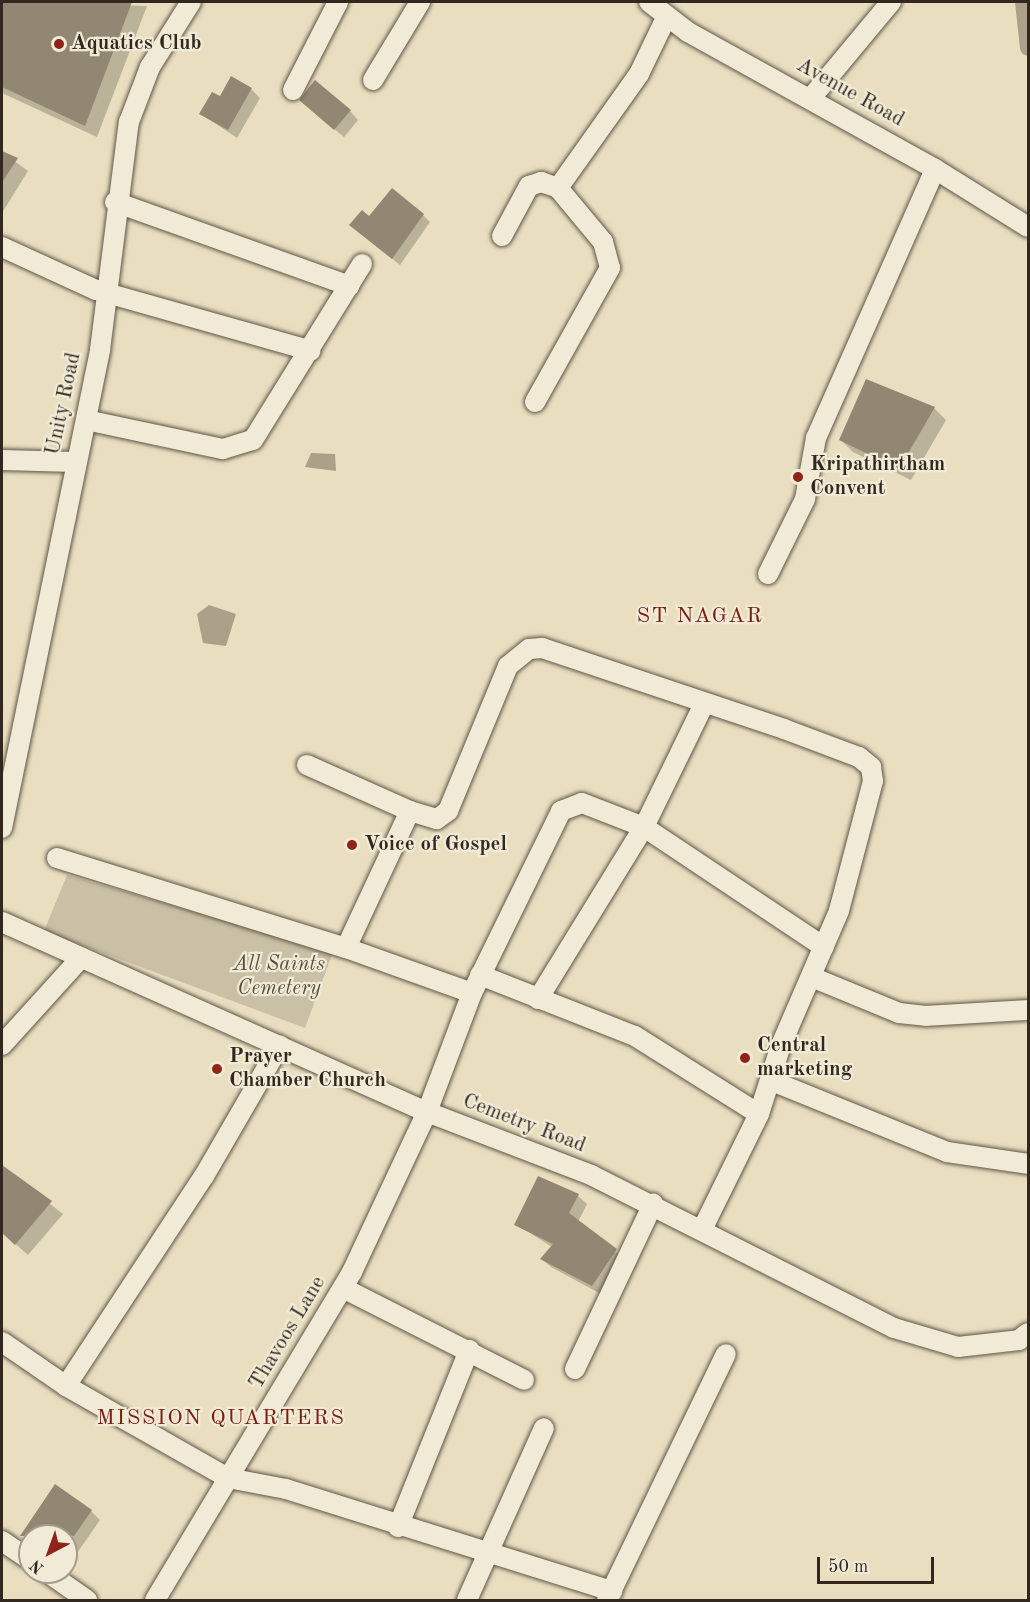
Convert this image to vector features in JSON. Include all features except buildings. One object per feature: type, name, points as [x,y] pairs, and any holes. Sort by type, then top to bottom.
[{"type":"street","name":"Unity Road","points":[[2,828],[110,294],[115,202],[129,122],[150,68],[191,2]]},
{"type":"street","points":[[293,90],[338,2]]},
{"type":"street","points":[[373,80],[420,2]]},
{"type":"street","name":"Avenue Road","points":[[649,2],[666,18],[936,169],[1029,227]]},
{"type":"street","points":[[811,98],[891,2]]},
{"type":"street","points":[[558,188],[639,74],[666,18]]},
{"type":"street","points":[[768,574],[806,499],[816,438],[936,169]]},
{"type":"street","points":[[502,236],[529,186],[541,182],[558,188],[603,242],[610,268],[535,402]]},
{"type":"street","points":[[115,202],[349,286]]},
{"type":"street","points":[[2,247],[110,294],[311,351]]},
{"type":"street","points":[[86,420],[237,448],[267,424],[362,264]]},
{"type":"street","points":[[2,459],[75,462]]},
{"type":"street","points":[[307,765],[410,811],[437,819],[448,812],[508,666],[529,649],[542,648],[859,757],[871,767],[873,781],[853,873],[814,978],[782,1045],[772,1081],[759,1114],[703,1228]]},
{"type":"street","points":[[537,999],[644,827],[704,704]]},
{"type":"street","name":"Thavoos Lane","points":[[155,1600],[344,1288],[427,1112],[476,984],[561,811],[582,802],[644,827],[757,907],[824,947]]},
{"type":"street","points":[[345,948],[410,811]]},
{"type":"street","points":[[57,858],[345,948],[537,999],[635,1036],[759,1114]]},
{"type":"street","name":"Cemetry Road","points":[[2,922],[427,1112],[653,1204],[894,1328],[958,1347],[1019,1340],[1029,1333]]},
{"type":"street","points":[[2,1045],[81,958]]},
{"type":"street","points":[[814,978],[899,1013],[926,1016],[1029,1010]]},
{"type":"street","points":[[66,1386],[204,1176],[280,1045]]},
{"type":"street","points":[[772,1081],[947,1152],[1029,1164]]},
{"type":"street","points":[[575,1369],[653,1204]]},
{"type":"street","points":[[344,1288],[524,1380]]},
{"type":"street","points":[[2,1342],[66,1386],[228,1478],[286,1489],[610,1596],[726,1354]]},
{"type":"street","points":[[398,1527],[469,1350]]},
{"type":"street","points":[[467,1600],[544,1428]]},
{"type":"street","points":[[2,1541],[18,1552]]},
{"type":"street","points":[[64,1584],[87,1600]]},
{"type":"green space","name":"All Saints Cemetery","points":[[67,875],[333,952],[305,1028],[44,931]]},
{"type":"shaded area","points":[[311,453],[335,454],[336,471],[305,467]]},
{"type":"shaded area","points":[[209,605],[236,614],[226,646],[203,643],[197,614]]},
{"type":"waterway","points":[[1023,2],[1028,48]]},
{"type":"place","name":"Aquatics Club","points":[[59,44]]},
{"type":"place","name":"Kripathirtham Convent","points":[[798,477]]},
{"type":"place","name":"Voice of Gospel","points":[[352,845]]},
{"type":"place","name":"Central marketing","points":[[745,1058]]},
{"type":"place","name":"Prayer Chamber Church","points":[[217,1069]]},
{"type":"district","name":"ST NAGAR","points":[[700,617]]},
{"type":"district","name":"MISSION QUARTERS","points":[[221,1419]]}]
